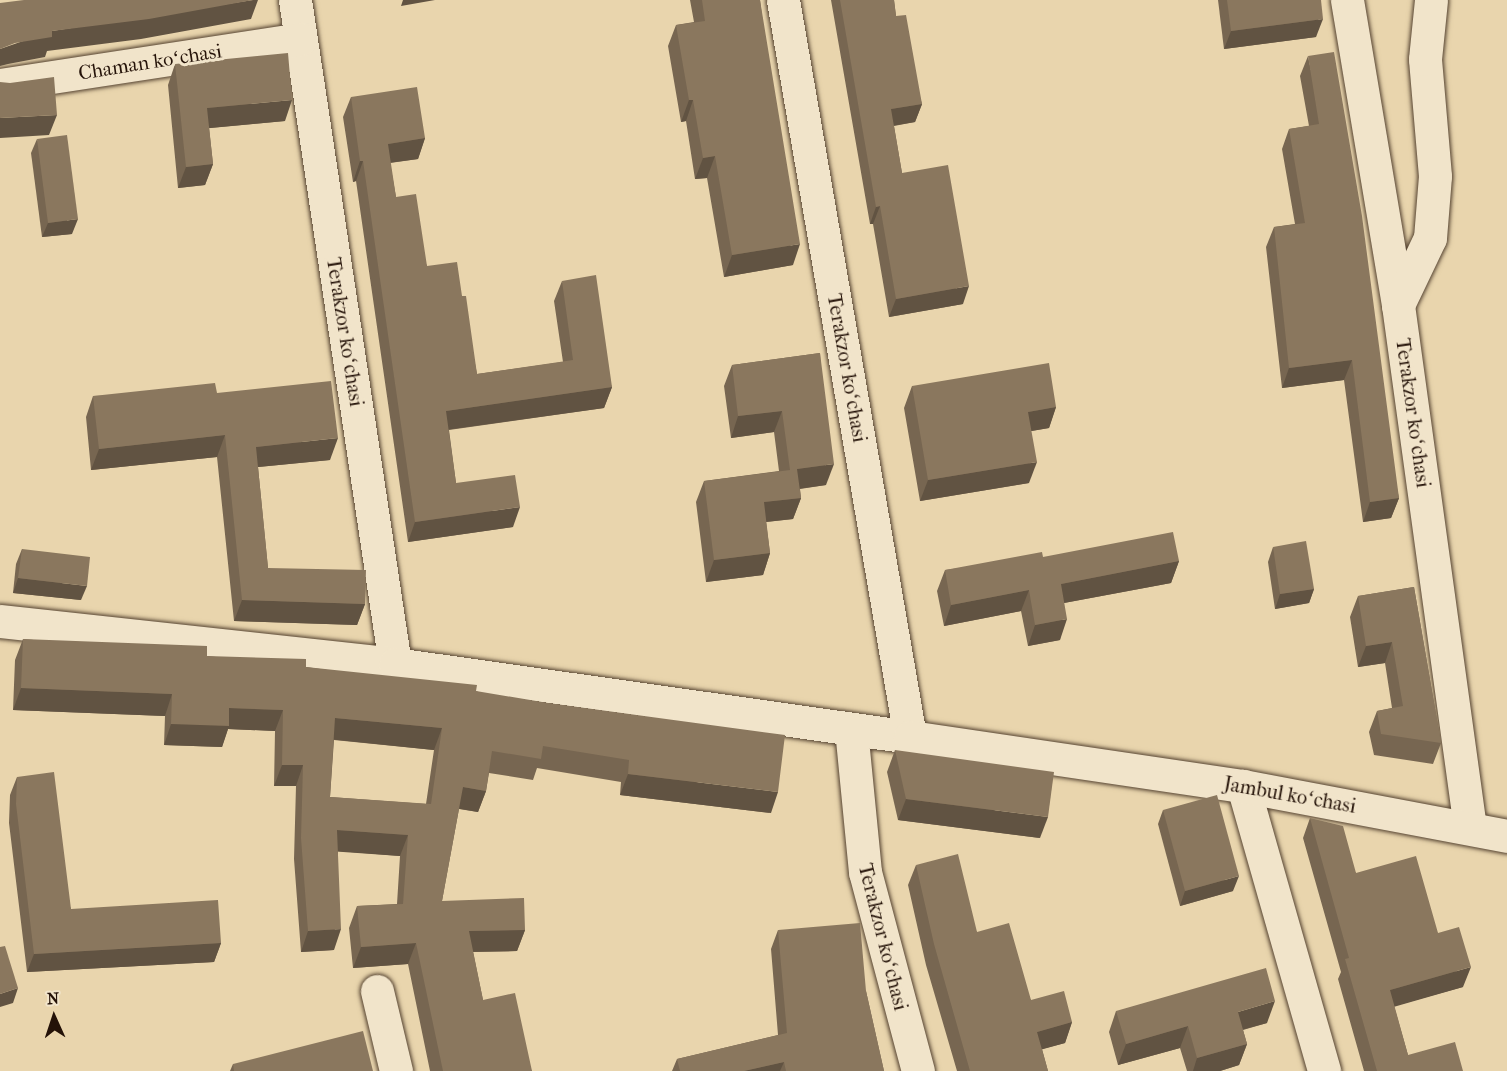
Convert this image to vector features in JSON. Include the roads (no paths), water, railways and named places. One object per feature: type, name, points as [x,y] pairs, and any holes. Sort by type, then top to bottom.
[{"type":"street","name":"Terakzor koʻchasi","points":[[294,0],[395,664]]},
{"type":"street","name":"Terakzor koʻchasi","points":[[783,0],[910,737]]},
{"type":"street","name":"Terakzor koʻchasi","points":[[1347,0],[1398,305],[1470,828]]},
{"type":"street","points":[[1398,305],[1430,238],[1435,176],[1425,59],[1431,0]]},
{"type":"street","name":"Chaman koʻchasi","points":[[0,85],[300,39]]},
{"type":"street","name":"Jambul koʻchasi","points":[[0,621],[395,664],[910,737],[1243,786],[1507,836]]},
{"type":"street","name":"Terakzor koʻchasi","points":[[851,729],[865,872],[918,1071]]},
{"type":"street","points":[[1243,786],[1324,1071]]},
{"type":"street","points":[[377,991],[396,1071]]}]
